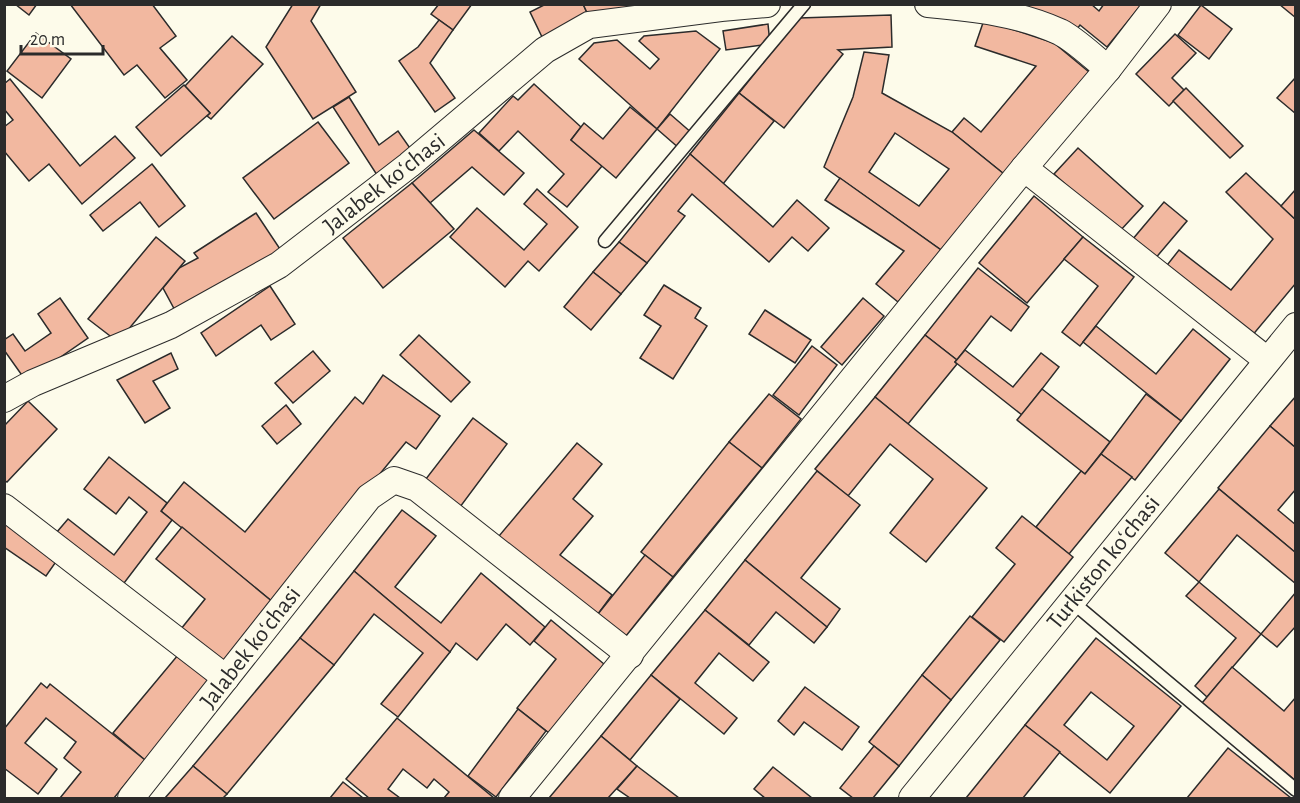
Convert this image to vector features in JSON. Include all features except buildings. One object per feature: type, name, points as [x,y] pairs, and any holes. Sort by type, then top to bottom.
[{"type":"street","name":"Jalabek koʻchasi","points":[[4,399],[33,383],[171,325],[279,265],[409,165],[545,50],[589,25],[767,4]]},
{"type":"street","points":[[928,4],[982,9],[1062,33],[1108,69]]},
{"type":"street","points":[[513,798],[1024,168],[1108,69],[1158,4]]},
{"type":"street","points":[[1024,168],[1267,360]]},
{"type":"street","name":"Turkiston koʻchasi","points":[[912,798],[1296,326]]},
{"type":"street","name":"Jalabek koʻchasi","points":[[131,798],[369,497],[394,480],[417,488],[630,655]]},
{"type":"street","points":[[4,507],[226,678]]},
{"type":"lane","points":[[605,241],[804,4]]},
{"type":"lane","points":[[1071,601],[1296,790]]}]
